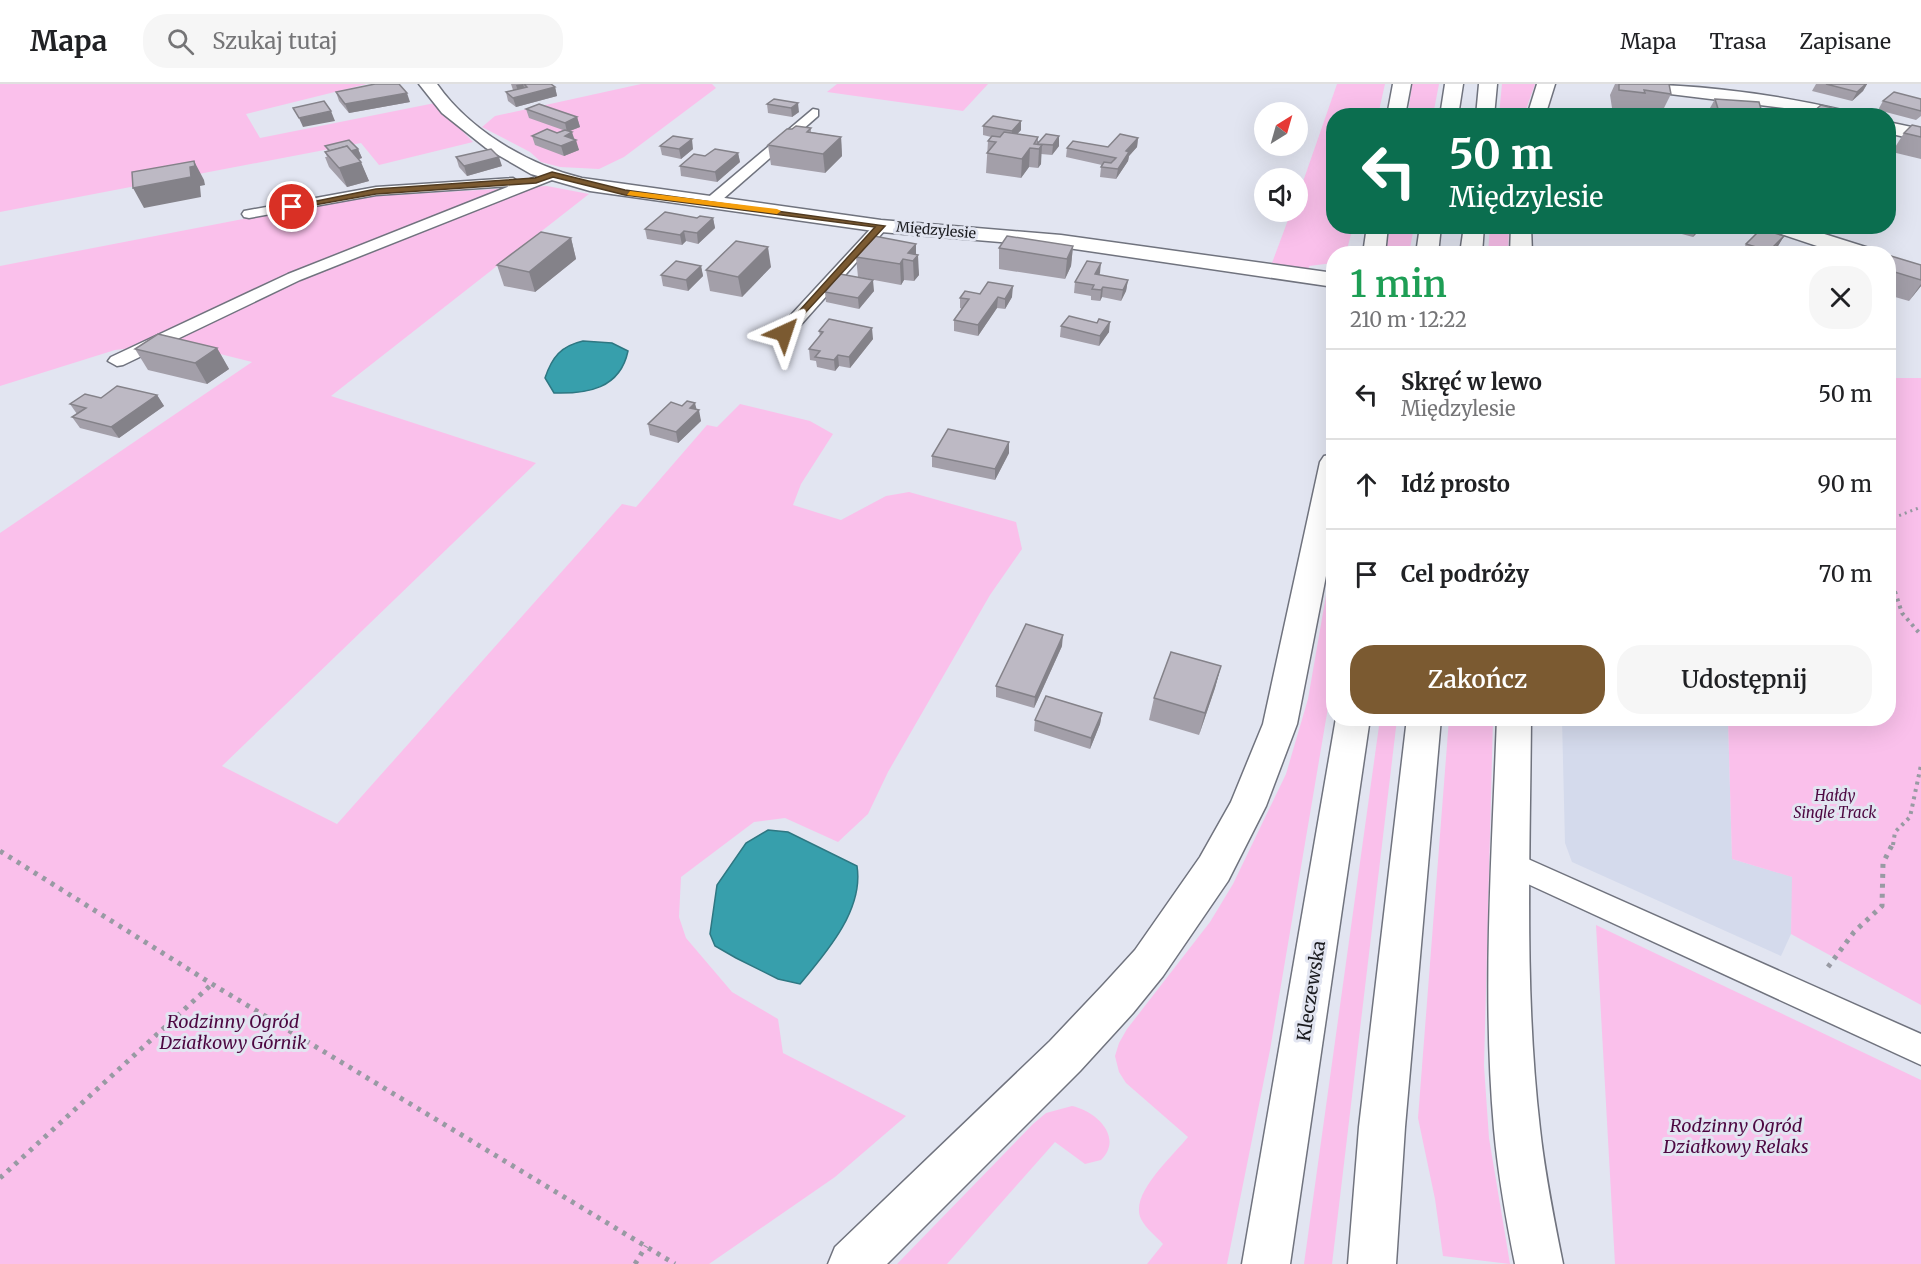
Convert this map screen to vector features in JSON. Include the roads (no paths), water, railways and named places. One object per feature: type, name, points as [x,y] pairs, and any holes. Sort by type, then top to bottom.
[{"type":"street","name":"Międzylesie","points":[[428,84],[442,103],[465,123],[544,178],[606,189],[881,226],[1061,241],[1326,279]]},
{"type":"street","points":[[1398,108],[1402,84]]},
{"type":"street","points":[[1450,108],[1454,84]]},
{"type":"street","points":[[1486,108],[1488,84]]},
{"type":"street","points":[[1538,108],[1546,84]]},
{"type":"street","points":[[1629,84],[1780,102],[1808,108]]},
{"type":"street","points":[[1774,84],[1780,102]]},
{"type":"street","points":[[1896,129],[1921,135]]},
{"type":"street","points":[[1801,234],[1839,246]]},
{"type":"street","points":[[852,1264],[1065,1056],[1118,999],[1149,963],[1214,869],[1248,806],[1280,724],[1291,680],[1326,503]]},
{"type":"street","name":"Kleczewska","points":[[1266,1264],[1352,726]]},
{"type":"street","points":[[1372,1264],[1382,1127],[1423,726]]},
{"type":"street","points":[[1514,726],[1509,1043],[1519,1151],[1539,1264]]},
{"type":"lane","points":[[710,203],[813,113]]},
{"type":"lane","points":[[249,214],[376,191],[544,178]]},
{"type":"lane","points":[[117,361],[294,277],[544,178]]},
{"type":"lane","points":[[784,333],[881,226]]},
{"type":"lane","points":[[1512,864],[1921,1050]]},
{"type":"water","points":[[583,341],[612,343],[628,351],[624,364],[618,374],[600,387],[578,392],[554,393],[545,378],[554,358],[563,349]]},
{"type":"water","points":[[768,830],[788,832],[857,866],[858,882],[849,914],[831,945],[800,984],[778,979],[736,958],[715,946],[710,934],[717,885],[746,843]]},
{"type":"park label","name":"Hałdy Single Track","points":[[1835,804]]},
{"type":"park label","name":"Rodzinny Ogród Działkowy Górnik","points":[[233,1031]]},
{"type":"park label","name":"Rodzinny Ogród Działkowy Relaks","points":[[1736,1135]]}]
